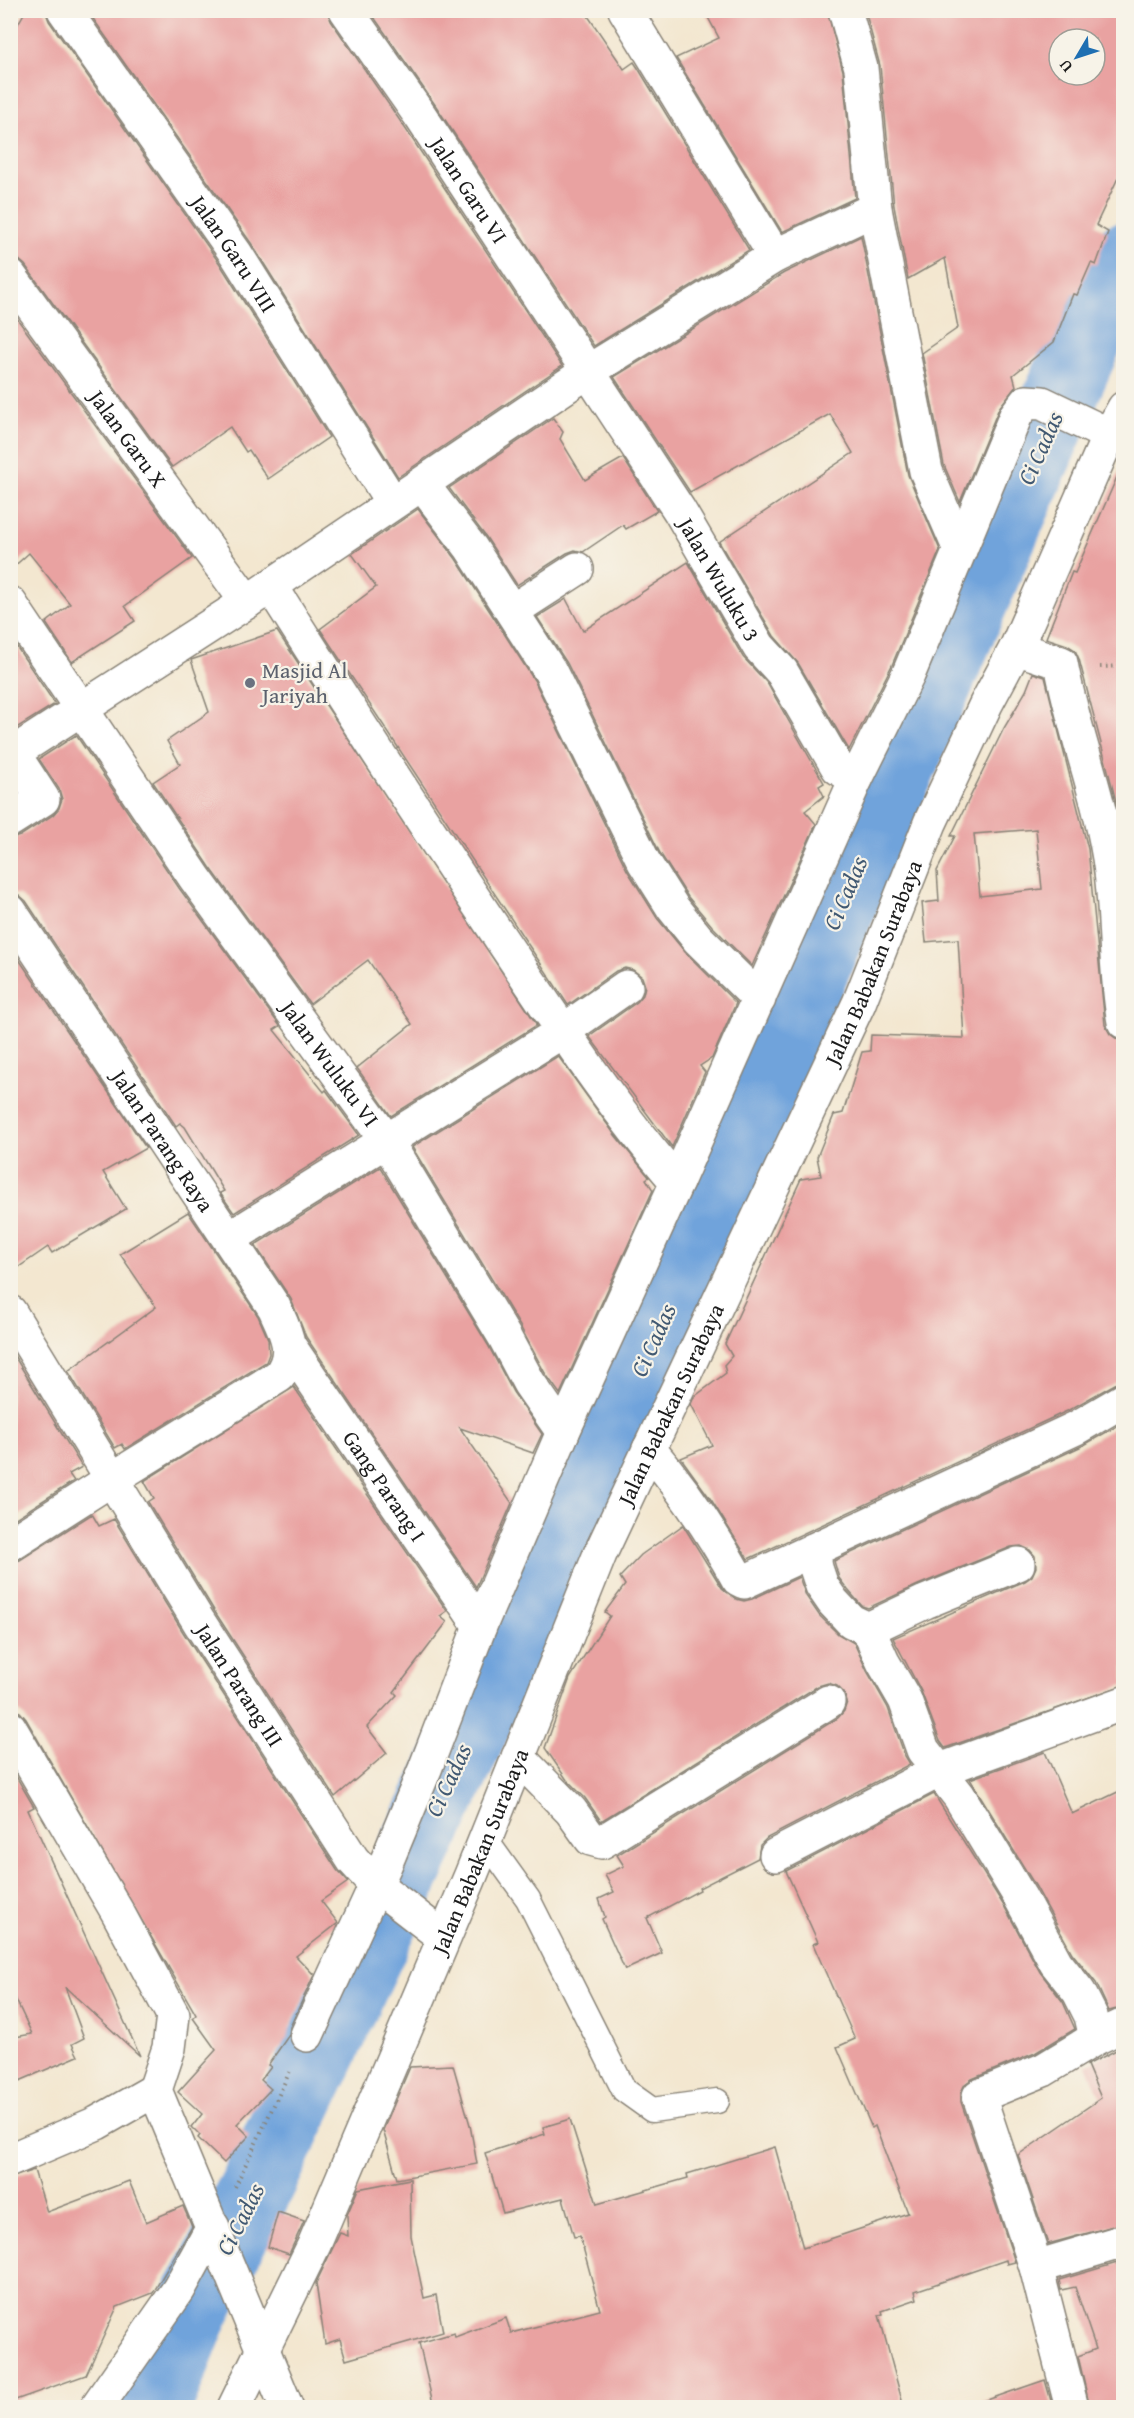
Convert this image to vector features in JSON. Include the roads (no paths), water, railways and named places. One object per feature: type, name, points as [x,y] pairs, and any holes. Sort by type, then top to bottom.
[{"type":"street","name":"Jalan Garu VIII","points":[[64,10],[236,254],[392,502]]},
{"type":"street","name":"Jalan Garu VI","points":[[346,10],[421,117],[587,372]]},
{"type":"street","points":[[626,10],[775,256]]},
{"type":"street","points":[[847,11],[861,68],[875,209],[926,471],[960,550]]},
{"type":"street","points":[[10,820],[43,799],[13,753],[80,707],[259,594],[587,372],[775,256],[875,209]]},
{"type":"street","name":"Jalan Garu X","points":[[10,276],[259,594],[371,746],[563,1031],[636,1134],[677,1182]]},
{"type":"street","name":"Jalan Wuluku 3","points":[[587,372],[679,510],[759,647],[782,672],[838,768],[856,779]]},
{"type":"street","points":[[307,2035],[381,1889],[480,1626],[563,1432],[856,779],[909,673],[1016,415],[1026,402],[1042,403],[1111,422]]},
{"type":"street","name":"Jalan Babakan Surabaya","points":[[234,2408],[315,2245],[485,1839],[600,1554],[859,1004],[930,823],[986,704],[1016,648],[1111,422]]},
{"type":"street","points":[[422,484],[471,548],[550,671],[644,862],[667,899],[698,939],[759,999]]},
{"type":"street","points":[[512,610],[577,569]]},
{"type":"street","name":"Jalan Wuluku VI","points":[[10,603],[195,878],[386,1140],[504,1336],[529,1383],[563,1432]]},
{"type":"street","points":[[1016,648],[1061,663],[1093,781],[1111,872],[1118,989],[1124,1022]]},
{"type":"street","name":"Jalan Parang Raya","points":[[10,911],[274,1307],[285,1361]]},
{"type":"street","points":[[230,1238],[563,1031],[626,987]]},
{"type":"street","name":"Jalan Parang III","points":[[10,1312],[199,1622],[353,1860],[381,1889],[443,1937]]},
{"type":"street","points":[[10,1544],[112,1479],[285,1361]]},
{"type":"street","name":"Gang Parang I","points":[[285,1361],[480,1626]]},
{"type":"street","points":[[649,1449],[681,1487],[714,1535],[740,1581],[744,1582],[1076,1428],[1124,1400]]},
{"type":"street","points":[[813,1550],[822,1586],[832,1602],[851,1621],[868,1629],[883,1662],[905,1700],[923,1750],[940,1770],[1020,1897],[1056,1963],[1079,1992],[1090,2016],[1110,2031],[1043,2070],[979,2096],[1036,2267],[1072,2408]]},
{"type":"street","points":[[868,1629],[925,1602],[1018,1564]]},
{"type":"street","points":[[518,1757],[571,1811],[591,1839],[602,1842],[828,1702]]},
{"type":"street","points":[[776,1855],[940,1770],[1124,1703]]},
{"type":"street","points":[[10,1728],[118,1913],[173,2014],[169,2049],[154,2090],[97,2123],[10,2160]]},
{"type":"street","points":[[154,2090],[287,2408]]},
{"type":"street","points":[[96,2408],[179,2289],[214,2229]]},
{"type":"street","points":[[1036,2267],[1124,2241]]},
{"type":"lane","points":[[485,1839],[528,1899],[624,2090],[652,2110],[717,2101]]},
{"type":"waterway","name":"Ci Cadas","points":[[154,2408],[193,2311],[259,2182],[649,1352],[876,820],[1110,283],[1124,259]]},
{"type":"place","name":"Masjid Al Jariyah","points":[[250,683]]}]
